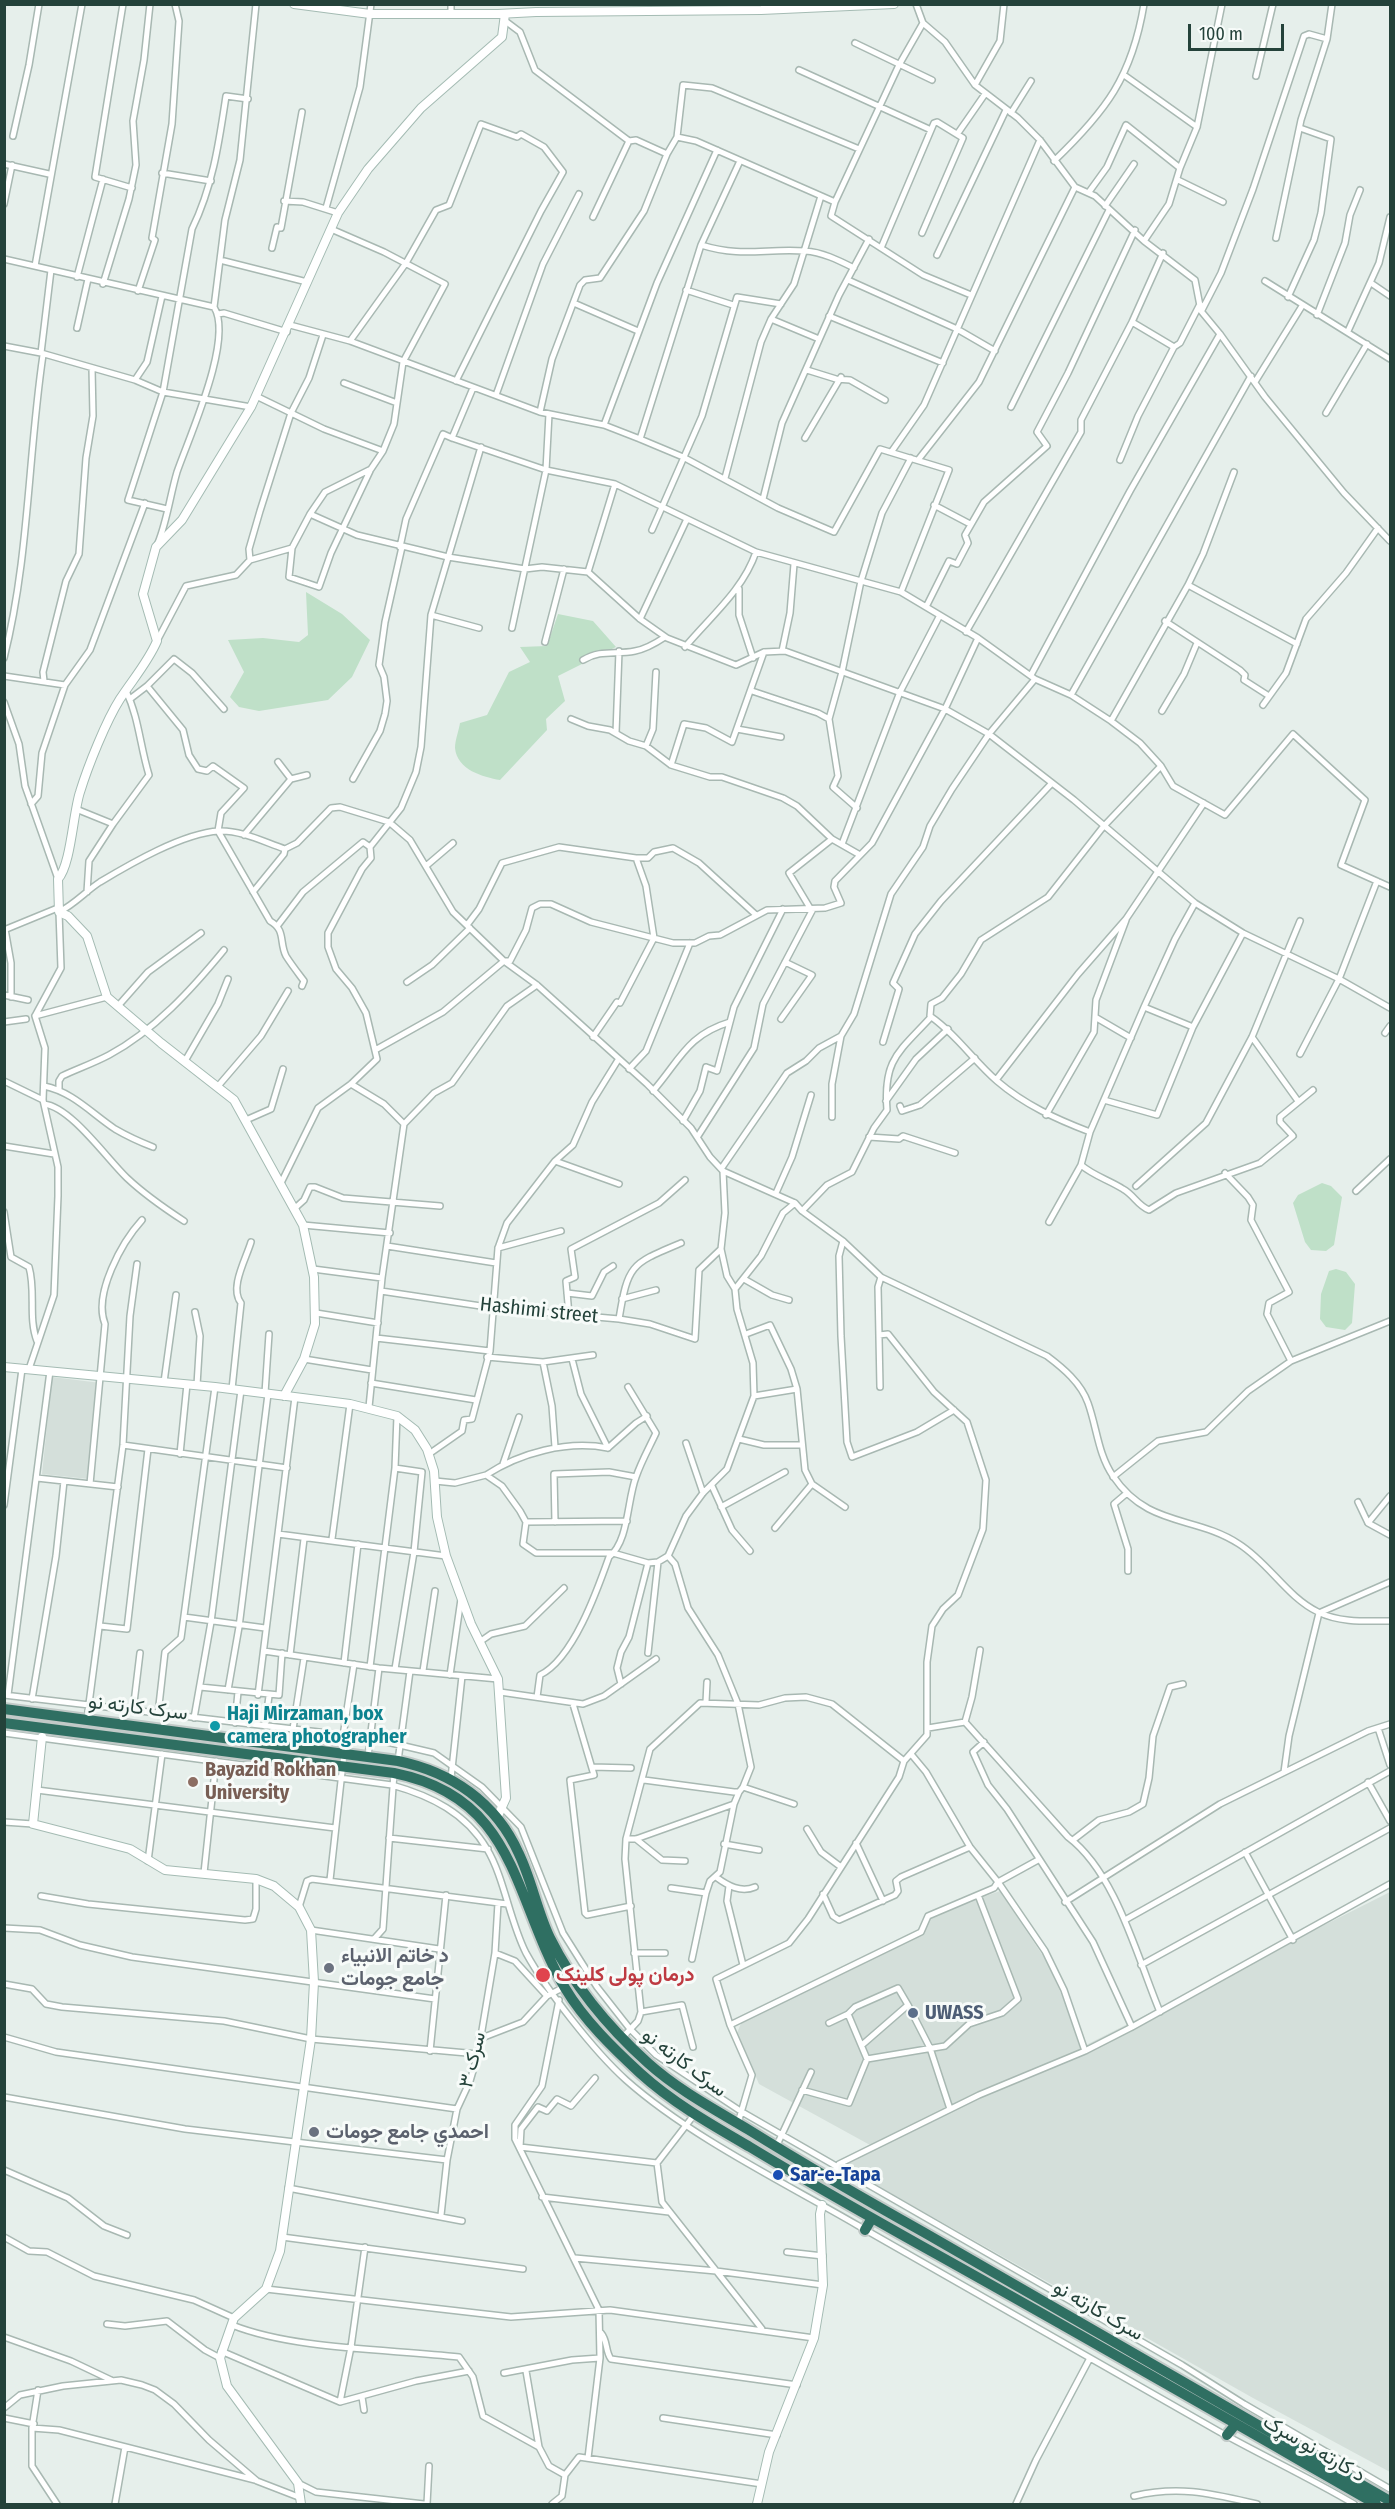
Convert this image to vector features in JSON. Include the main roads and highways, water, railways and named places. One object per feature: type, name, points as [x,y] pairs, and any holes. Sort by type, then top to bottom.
[{"type":"highway","name":"سرک کارته نو","points":[[4,1709],[368,1756],[422,1766],[451,1778],[479,1799],[496,1818],[518,1851],[549,1936],[568,1972],[603,2028],[622,2038],[651,2065],[695,2099],[1152,2363],[1201,2398]]},
{"type":"highway","name":"سرک کارته نو","points":[[4,1723],[341,1772],[394,1773],[418,1778],[452,1793],[483,1819],[498,1839],[514,1868],[533,1922],[564,1987],[603,2028],[642,2075],[694,2115],[1150,2375],[1239,2414],[1390,2501]]},
{"type":"highway","points":[[642,2075],[651,2065]]},
{"type":"highway","points":[[865,2230],[872,2218]]},
{"type":"highway","points":[[1150,2375],[1152,2363]]},
{"type":"highway","points":[[1227,2435],[1239,2414]]},
{"type":"highway","name":"د کارته نو سړک","points":[[1239,2414],[1376,2505]]},
{"type":"place","name":"Haji Mirzaman, box camera photographer","points":[[215,1726]]},
{"type":"place","name":"Bayazid Rokhan University","points":[[193,1782]]},
{"type":"place","name":"د خاتم الانبیاء جامع جومات","points":[[329,1968]]},
{"type":"place","name":"درمان پولی کلینک","points":[[543,1975]]},
{"type":"place","name":"UWASS","points":[[913,2013]]},
{"type":"place","name":"احمدي جامع جومات","points":[[314,2132]]},
{"type":"place","name":"Sar-e-Tapa","points":[[778,2175]]}]
